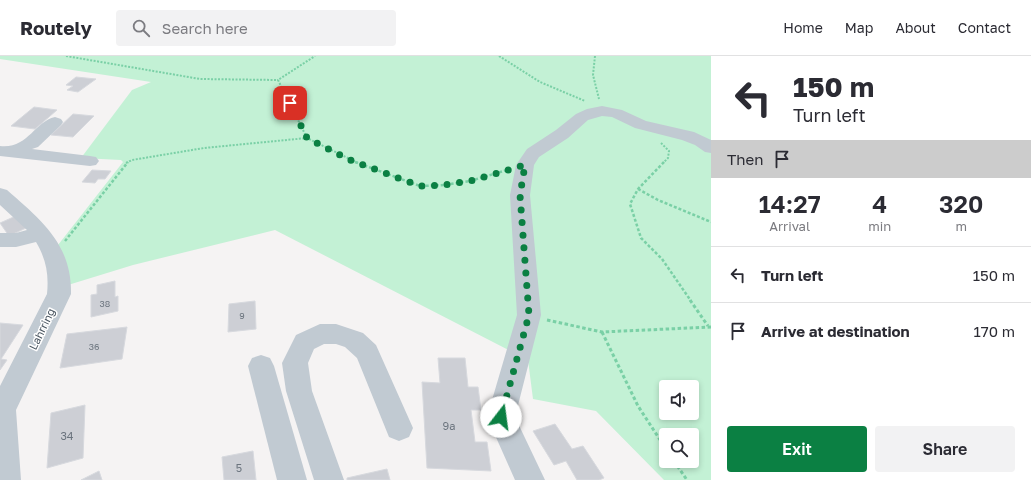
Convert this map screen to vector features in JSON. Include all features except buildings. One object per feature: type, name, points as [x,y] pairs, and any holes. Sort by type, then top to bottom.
[{"type":"street","points":[[530,480],[501,417],[529,315],[520,195],[525,165],[534,153],[562,134],[582,117],[593,112],[602,111],[616,113],[641,125],[688,136],[701,141],[711,148]]},
{"type":"street","points":[[4,151],[32,143],[55,122]]},
{"type":"street","points":[[4,151],[90,161]]},
{"type":"street","name":"Lahrring","points":[[0,194],[50,240],[60,277],[59,294],[2,410],[4,479]]},
{"type":"street","points":[[0,240],[50,240]]},
{"type":"street","points":[[329,480],[299,391],[295,363],[305,342],[320,334],[336,334],[354,340],[368,352],[399,428]]},
{"type":"street","points":[[261,366],[292,480]]},
{"type":"path","points":[[66,56],[200,79],[278,80],[315,56]]},
{"type":"path","points":[[499,56],[521,72],[553,89],[589,102],[602,111]]},
{"type":"path","points":[[595,56],[593,75],[602,111]]},
{"type":"path","points":[[278,80],[307,138]]},
{"type":"path","points":[[50,240],[130,160],[204,148],[307,138],[350,160],[420,186],[444,185],[470,181],[525,165]]},
{"type":"path","points":[[658,140],[669,151],[668,158],[638,190],[630,204],[642,238],[662,259],[710,327]]},
{"type":"path","points":[[638,190],[711,222]]},
{"type":"path","points":[[529,315],[602,332],[710,327]]},
{"type":"path","points":[[602,332],[638,406],[659,438]]},
{"type":"path","points":[[679,468],[687,480]]},
{"type":"green space","points":[[0,56],[711,56],[711,480],[664,480],[596,411],[533,399],[528,360],[275,230],[133,265],[68,285],[58,245],[123,162],[121,160],[81,158],[132,90],[151,82],[0,59]]},
{"type":"route","points":[[290,103],[307,138],[350,160],[420,186],[444,185],[470,181],[525,165],[520,195],[529,315],[501,417]]}]
